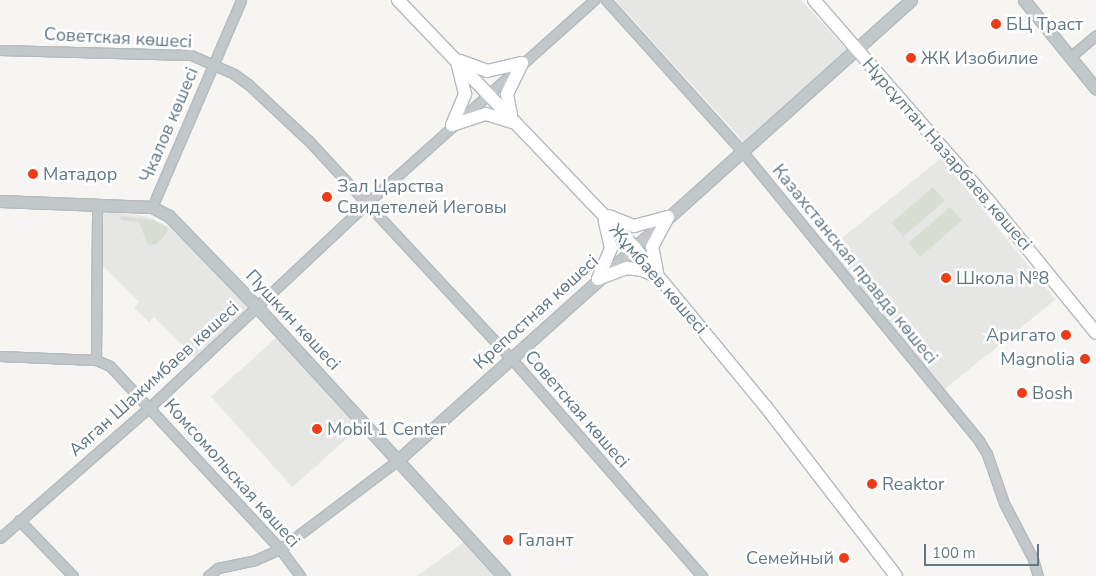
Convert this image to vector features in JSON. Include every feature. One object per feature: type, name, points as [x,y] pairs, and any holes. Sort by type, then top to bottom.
[{"type":"main road","name":"Жұмбаев көшесі","points":[[398,0],[634,247],[790,438],[896,576]]},
{"type":"main road","name":"Нұрсұлтан Назарбаев көшесі","points":[[814,0],[1016,234],[1096,333]]},
{"type":"main road","points":[[454,59],[487,71],[522,63]]},
{"type":"main road","points":[[452,126],[465,89],[454,59]]},
{"type":"main road","points":[[516,124],[508,110],[506,97],[522,63]]},
{"type":"main road","points":[[452,126],[486,114],[516,124]]},
{"type":"main road","points":[[601,213],[634,226],[668,217]]},
{"type":"main road","points":[[598,279],[612,244],[601,213]]},
{"type":"main road","points":[[660,278],[652,251],[668,217]]},
{"type":"main road","points":[[598,279],[632,268],[660,278]]},
{"type":"street","name":"Чкалов көшесі","points":[[152,208],[212,63],[241,0]]},
{"type":"street","name":"Аяган Шажимбаев көшесі","points":[[0,538],[151,406],[487,93],[594,0]]},
{"type":"street","name":"Казахстанская правда көшесі","points":[[606,0],[742,151],[982,446],[1038,576]]},
{"type":"street","name":"Крепостная көшесі","points":[[208,576],[218,568],[255,560],[280,549],[398,460],[911,0]]},
{"type":"street","points":[[1024,0],[1096,88]]},
{"type":"street","points":[[1070,57],[1096,35]]},
{"type":"street","name":"Советская көшесі","points":[[0,50],[191,56],[212,63],[248,84],[309,141],[511,358],[702,576]]},
{"type":"street","name":"Пушкин көшесі","points":[[0,200],[152,208],[181,226],[504,576]]},
{"type":"street","points":[[96,360],[97,204]]},
{"type":"street","name":"Комсомольская көшесі","points":[[0,356],[96,360],[110,366],[151,406],[280,549],[300,576]]},
{"type":"street","points":[[19,520],[73,576]]},
{"type":"shaded area","points":[[615,0],[801,0],[847,50],[744,142]]},
{"type":"shaded area","name":"Школа №8","points":[[941,158],[1056,299],[944,390],[829,249]]},
{"type":"shaded area","points":[[933,187],[945,201],[903,237],[891,223]]},
{"type":"shaded area","points":[[950,207],[962,221],[920,257],[908,243]]},
{"type":"shaded area","points":[[101,210],[149,217],[167,226],[206,261],[251,309],[197,360],[154,317],[149,322],[134,308],[139,302],[101,264]]},
{"type":"shaded area","points":[[120,216],[153,220],[167,227],[168,231],[157,244],[148,245],[139,222],[121,220]]},
{"type":"shaded area","points":[[277,337],[359,428],[292,487],[211,397]]},
{"type":"shaded area","points":[[464,542],[496,576],[417,576]]},
{"type":"place","name":"БЦ Траст","points":[[996,24]]},
{"type":"place","name":"ЖК Изобилие","points":[[911,58]]},
{"type":"place","name":"Матадор","points":[[33,174]]},
{"type":"place","name":"Зал Царства Свидетелей Иеговы","points":[[327,197]]},
{"type":"place","name":"Школа №8","points":[[946,278]]},
{"type":"place","name":"Аригато","points":[[1066,335]]},
{"type":"place","name":"Magnolia","points":[[1085,359]]},
{"type":"place","name":"Bosh","points":[[1022,393]]},
{"type":"place","name":"Mobil 1 Center","points":[[317,429]]},
{"type":"place","name":"Reaktor","points":[[872,484]]},
{"type":"place","name":"Галант","points":[[508,540]]},
{"type":"place","name":"Семейный","points":[[844,558]]}]
